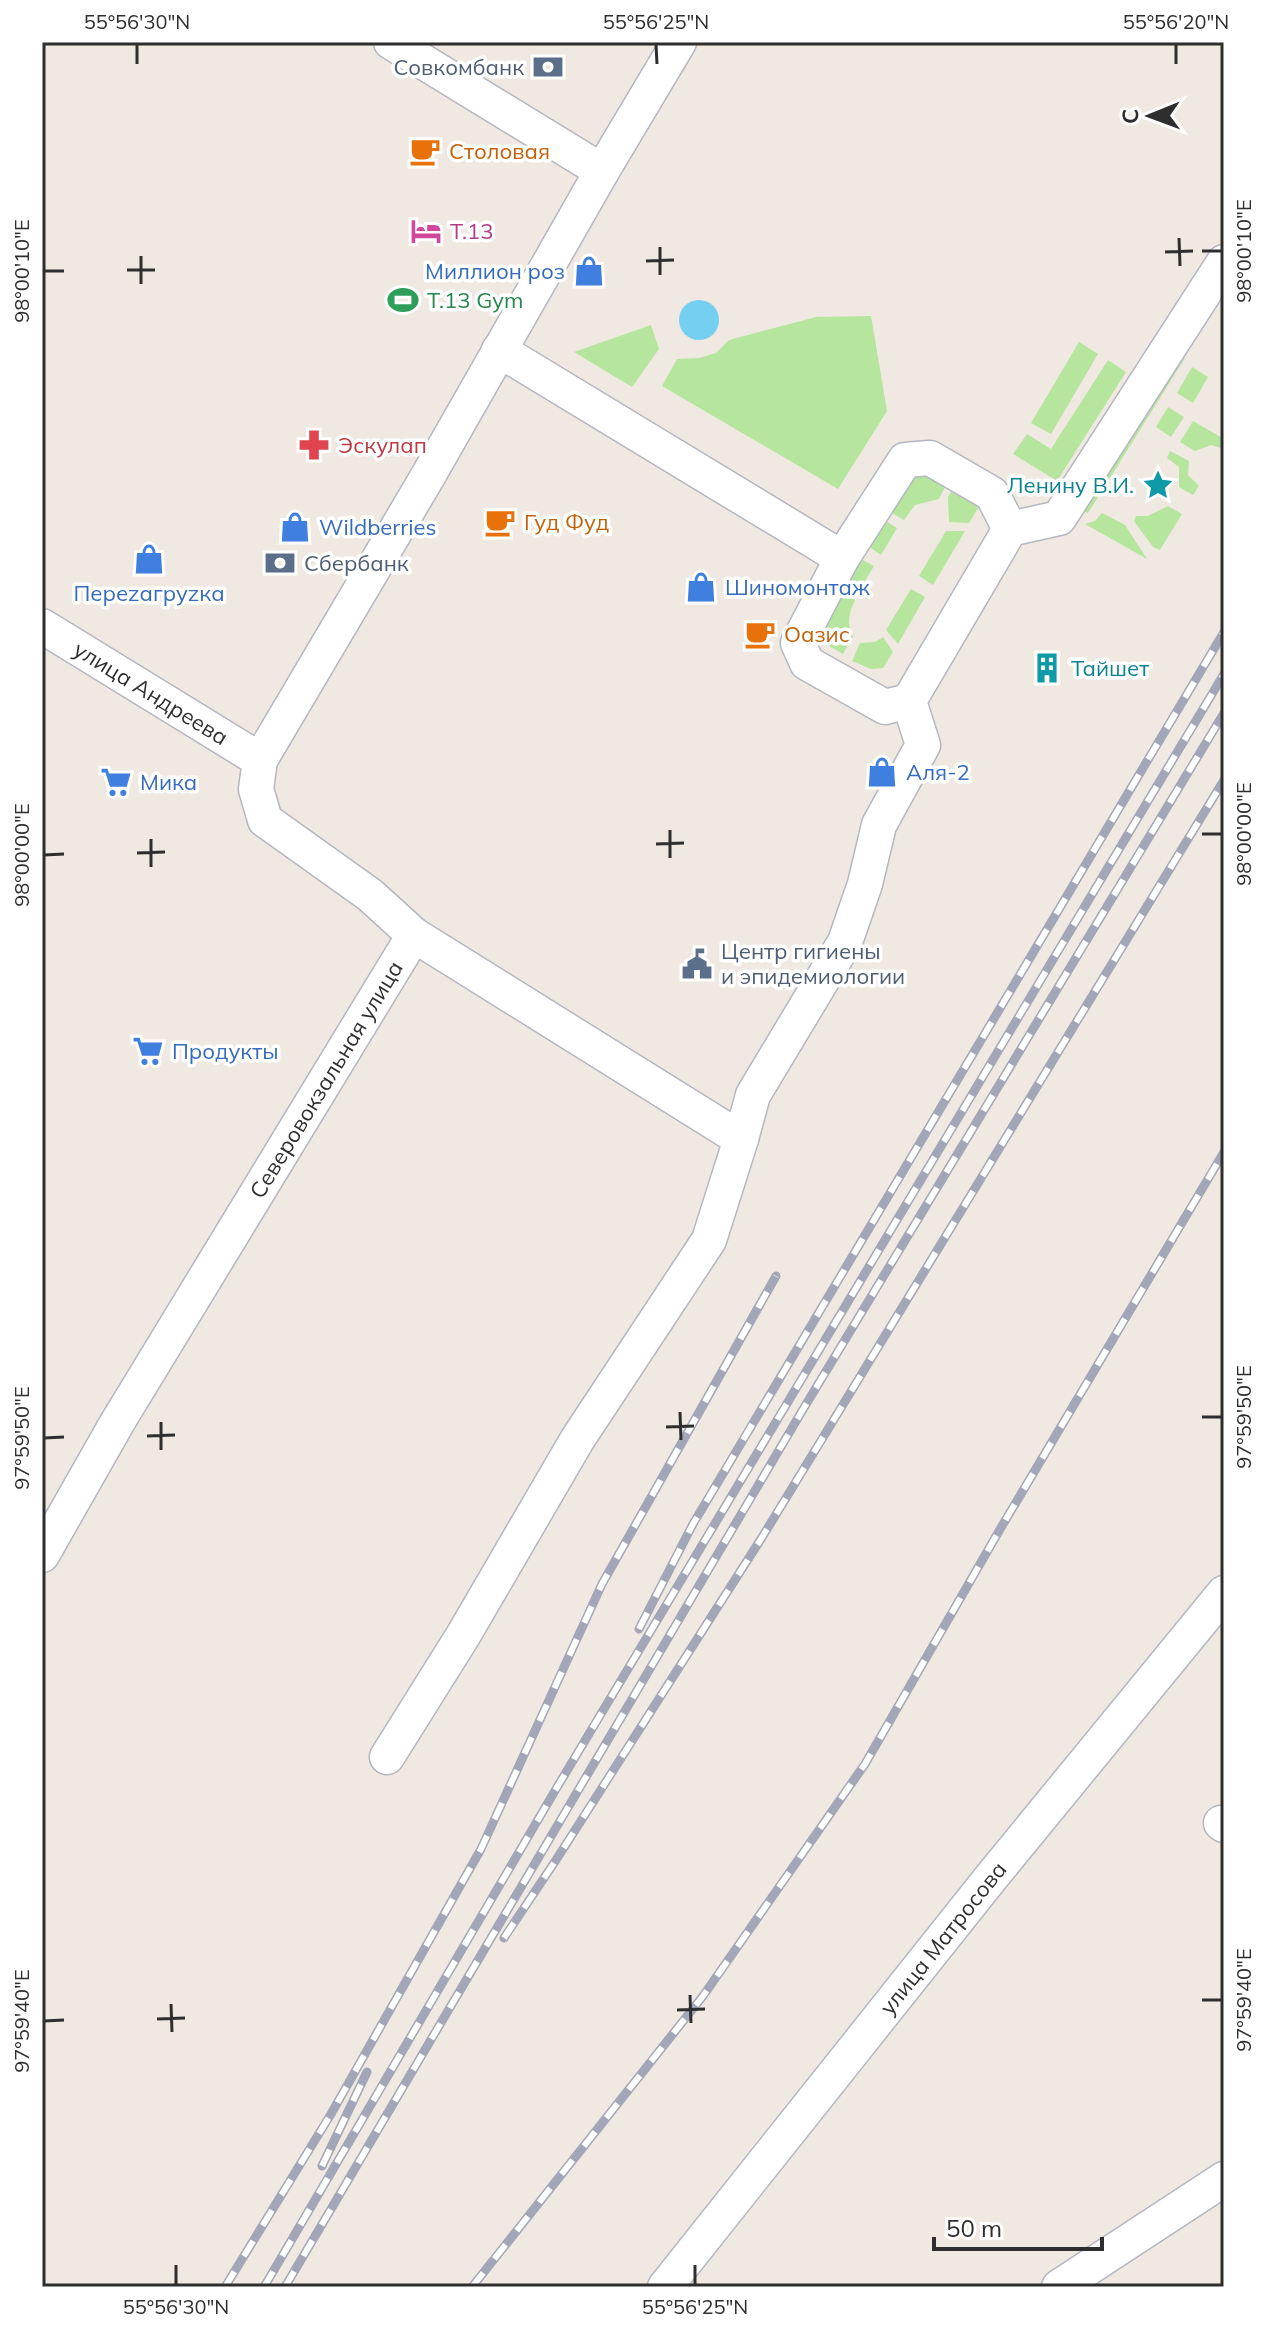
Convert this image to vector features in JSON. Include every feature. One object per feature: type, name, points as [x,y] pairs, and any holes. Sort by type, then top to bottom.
[{"type":"street","points":[[391,42],[602,171]]},
{"type":"street","points":[[414,935],[370,895],[265,820],[256,789],[260,760],[679,42]]},
{"type":"street","points":[[1010,529],[992,494],[930,458],[905,460],[842,558],[798,643],[807,663],[885,707],[909,701],[1010,529],[1059,518],[1224,262]]},
{"type":"street","points":[[499,350],[842,558]]},
{"type":"street","name":"улица Андреева","points":[[42,626],[260,760]]},
{"type":"street","points":[[387,1757],[464,1634],[577,1440],[709,1240],[753,1095],[845,942],[865,884],[879,825],[923,745],[909,701]]},
{"type":"street","name":"Северовокзальная улица","points":[[42,1555],[117,1423],[414,935],[741,1139]]},
{"type":"street","name":"улица Матросова","points":[[665,2287],[989,1880],[1224,1593]]},
{"type":"street","points":[[1059,2287],[1224,2179]]},
{"type":"green space","points":[[871,316],[887,411],[838,489],[662,386],[677,359],[716,353],[729,340],[816,317]]},
{"type":"green space","points":[[651,325],[659,349],[632,387],[574,352]]},
{"type":"green space","points":[[1079,342],[1098,354],[1051,434],[1031,423]]},
{"type":"green space","points":[[1177,353],[1185,358],[1088,513],[1080,509]]},
{"type":"green space","points":[[1108,360],[1126,372],[1057,481],[1013,454],[1027,434],[1051,449]]},
{"type":"green space","points":[[1192,367],[1208,377],[1193,403],[1177,393]]},
{"type":"green space","points":[[1168,407],[1184,417],[1171,437],[1156,427]]},
{"type":"green space","points":[[1193,421],[1224,439],[1221,448],[1211,445],[1195,451],[1180,442]]},
{"type":"green space","points":[[1170,451],[1189,461],[1188,475],[1199,486],[1193,495],[1179,487],[1179,467],[1167,458]]},
{"type":"green space","points":[[930,470],[948,481],[939,499],[915,505],[904,520],[890,512],[911,476]]},
{"type":"green space","points":[[955,485],[976,498],[978,508],[969,523],[949,522],[948,497]]},
{"type":"green space","points":[[1168,506],[1182,514],[1160,550],[1153,547],[1134,521],[1136,516],[1148,516]]},
{"type":"green space","points":[[1102,513],[1125,525],[1147,559],[1085,524],[1095,521]]},
{"type":"green space","points":[[884,520],[897,528],[881,555],[868,546]]},
{"type":"green space","points":[[946,531],[965,531],[933,585],[919,576]]},
{"type":"green space","points":[[861,559],[874,566],[859,591],[847,584]]},
{"type":"green space","points":[[911,589],[925,597],[898,644],[886,630]]},
{"type":"green space","points":[[842,590],[855,600],[849,618],[853,636],[843,654],[824,643],[819,633]]},
{"type":"green space","points":[[883,637],[893,652],[883,668],[871,669],[852,661],[860,643],[875,642]]},
{"type":"water","points":[[699,300],[713,306],[719,320],[713,334],[699,340],[685,334],[679,320],[685,306]]},
{"type":"railway","points":[[639,1629],[693,1524],[1224,632]]},
{"type":"railway","points":[[264,2287],[556,1789],[1224,674]]},
{"type":"railway","points":[[285,2287],[805,1406],[1224,713]]},
{"type":"railway","points":[[504,1938],[761,1539],[1224,780]]},
{"type":"railway","points":[[472,2287],[703,1996],[865,1764],[1224,1152]]},
{"type":"railway","points":[[225,2287],[331,2114],[481,1849],[602,1584],[776,1276]]},
{"type":"railway","points":[[322,2166],[367,2072]]},
{"type":"place","name":"Совкомбанк","points":[[548,67]]},
{"type":"place","name":"Столовая","points":[[425,151]]},
{"type":"place","name":"T.13","points":[[426,231]]},
{"type":"place","name":"Миллион роз","points":[[589,271]]},
{"type":"place","name":"T.13 Gym","points":[[403,300]]},
{"type":"place","name":"Эскулап","points":[[314,445]]},
{"type":"place","name":"Ленину В.И.","points":[[1158,485]]},
{"type":"place","name":"Гуд Фуд","points":[[500,522]]},
{"type":"place","name":"Wildberries","points":[[295,527]]},
{"type":"place","name":"Переzагруzка","points":[[149,559]]},
{"type":"place","name":"Сбербанк","points":[[280,563]]},
{"type":"place","name":"Шиномонтаж","points":[[701,587]]},
{"type":"place","name":"Оазис","points":[[760,634]]},
{"type":"place","name":"Тайшет","points":[[1047,668]]},
{"type":"place","name":"Аля-2","points":[[882,772]]},
{"type":"place","name":"Мика","points":[[116,782]]},
{"type":"place","name":"Центр гигиены и эпидемиологии","points":[[697,964]]},
{"type":"place","name":"Продукты","points":[[148,1051]]}]
